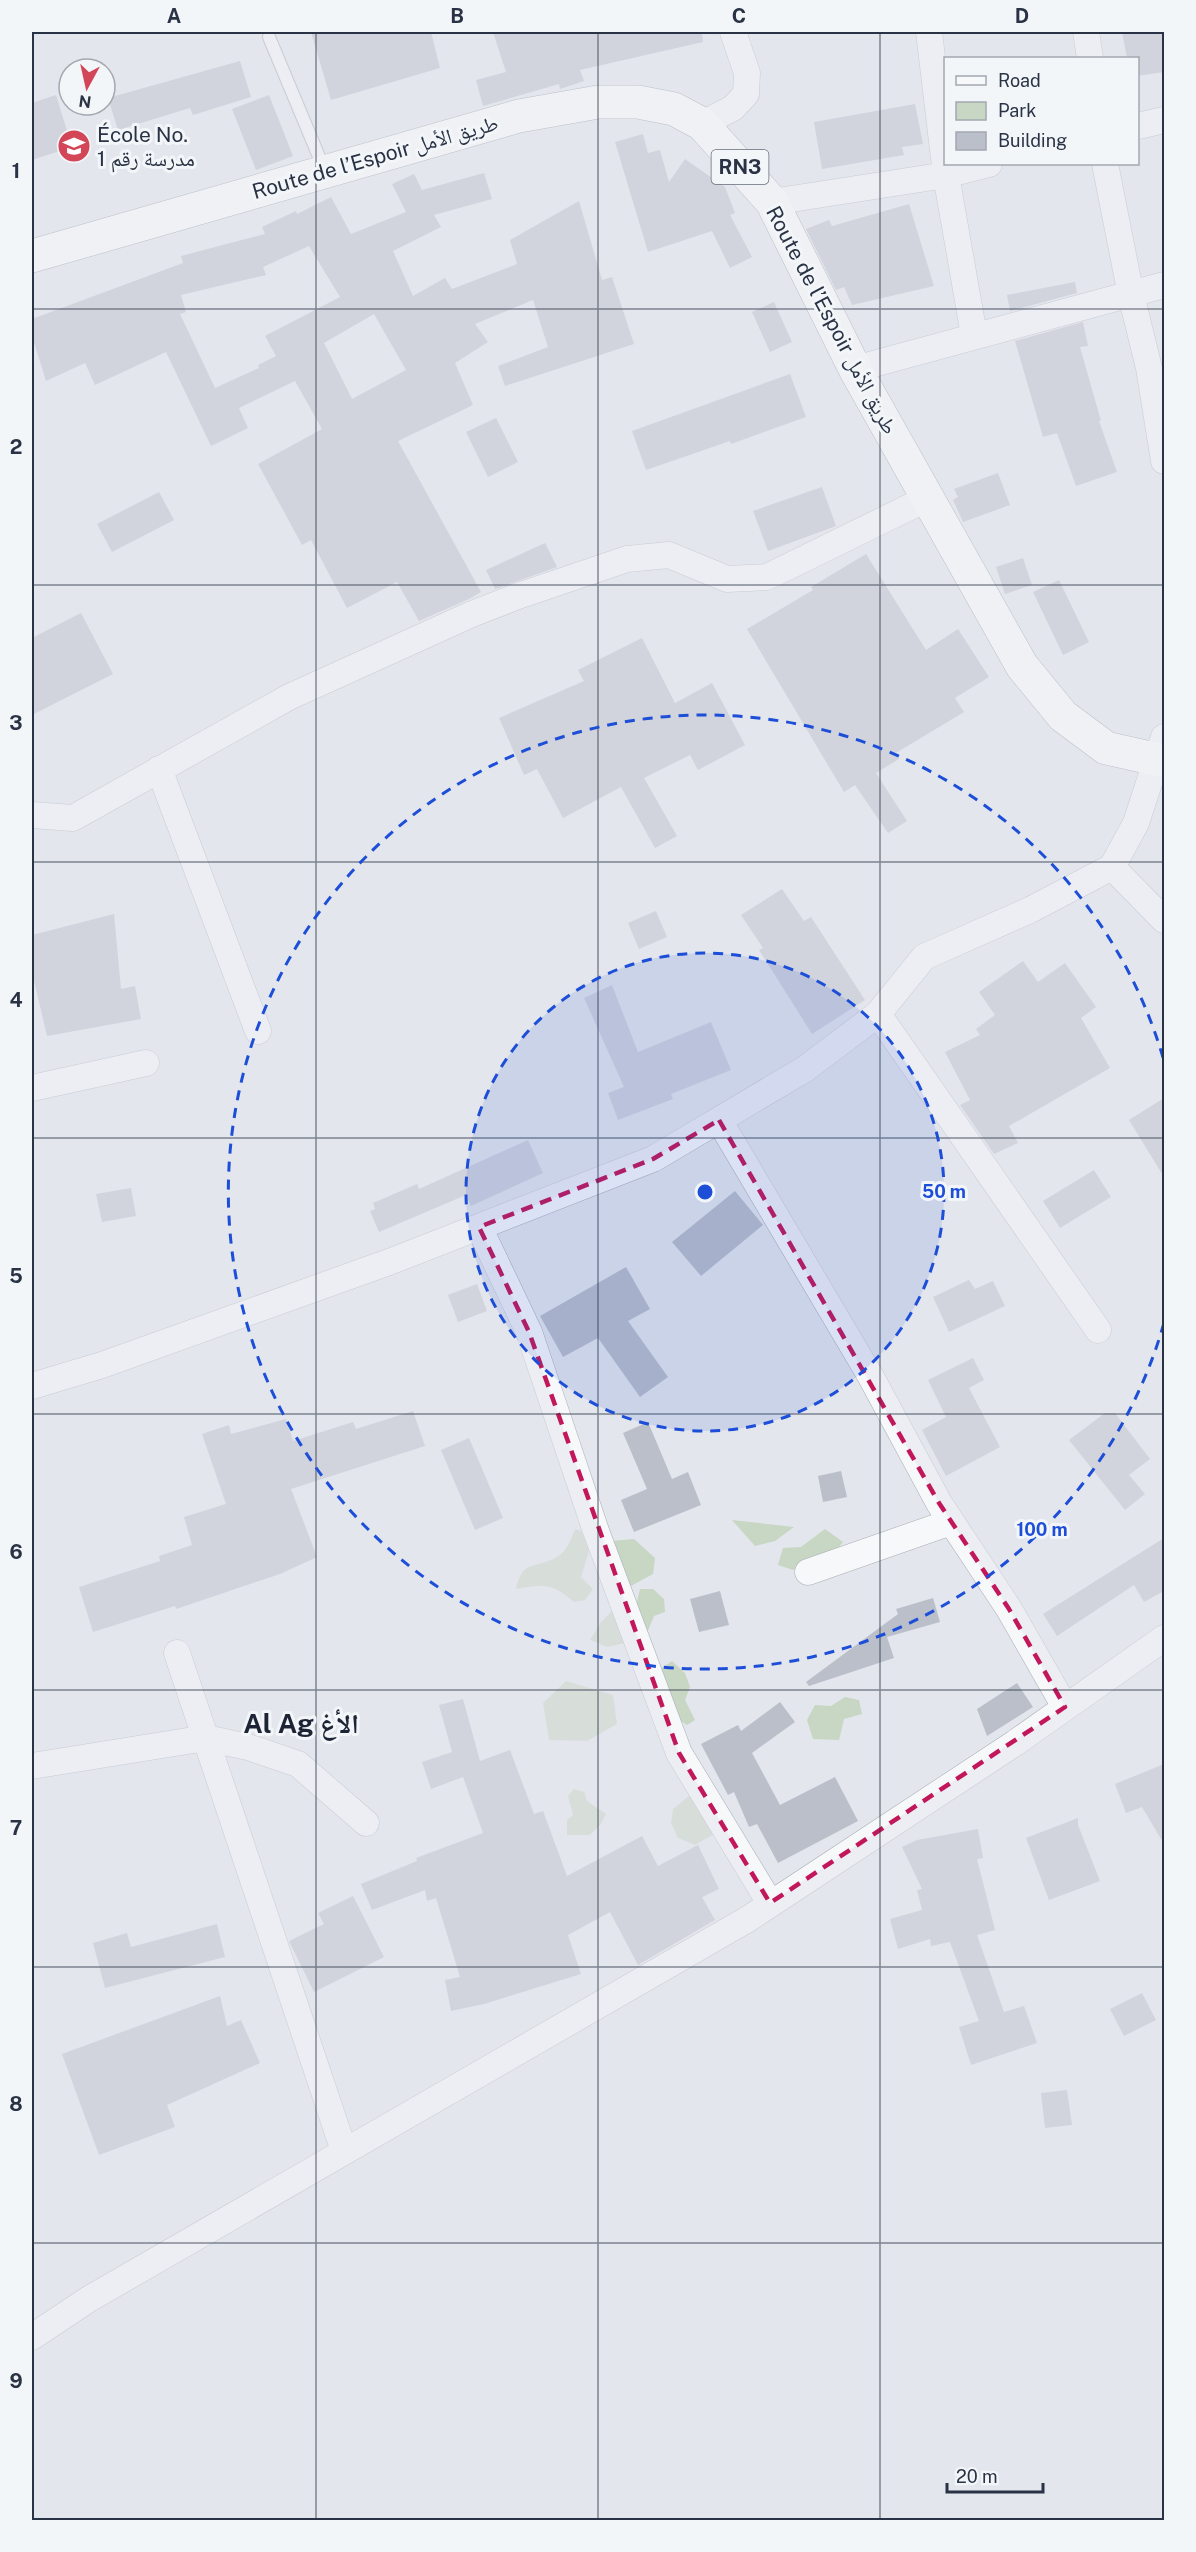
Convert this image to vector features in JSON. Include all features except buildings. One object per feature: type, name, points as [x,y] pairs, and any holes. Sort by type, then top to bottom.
[{"type":"highway","name":"Route de l’Espoir طريق الأمل","points":[[32,256],[519,116],[598,102],[638,102],[674,109],[702,124],[772,202],[855,369],[1022,666],[1063,716],[1106,748],[1162,753]]},
{"type":"street","points":[[702,124],[733,108],[746,94],[747,73],[733,32]]},
{"type":"street","points":[[929,32],[944,158]]},
{"type":"street","points":[[1086,32],[1090,57]]},
{"type":"street","points":[[1139,126],[1164,120]]},
{"type":"street","points":[[945,165],[974,335]]},
{"type":"street","points":[[772,202],[946,175],[984,165]]},
{"type":"street","points":[[1105,165],[1131,295],[1149,368],[1164,460]]},
{"type":"street","points":[[855,369],[1164,285]]},
{"type":"street","points":[[32,815],[73,818],[289,697],[472,614],[518,596],[627,559],[669,555],[727,579],[767,577],[928,498]]},
{"type":"street","points":[[32,1386],[102,1365],[389,1262],[654,1159],[805,1069],[878,1014],[924,957],[1030,910],[1112,867],[1136,823],[1162,753]]},
{"type":"street","points":[[159,769],[258,1031]]},
{"type":"street","points":[[1112,867],[1164,920]]},
{"type":"street","points":[[878,1014],[1098,1330]]},
{"type":"street","points":[[32,1088],[146,1064]]},
{"type":"street","points":[[719,1120],[871,1377],[903,1440],[951,1522],[1009,1609],[1065,1707]]},
{"type":"street","points":[[479,1227],[529,1332],[596,1531],[680,1753],[770,1904]]},
{"type":"street","points":[[808,1572],[951,1522]]},
{"type":"street","points":[[32,2337],[89,2299],[555,2031],[770,1904],[1015,1743],[1164,1638]]},
{"type":"street","points":[[177,1653],[344,2151]]},
{"type":"street","points":[[32,1766],[206,1738],[248,1747],[298,1764],[366,1823]]},
{"type":"lane","points":[[269,37],[325,172]]},
{"type":"highlighted area","points":[[719,1120],[939,1503],[1009,1609],[1065,1707],[770,1903],[679,1753],[529,1332],[479,1227],[653,1159]]},
{"type":"green space","points":[[732,1520],[794,1527],[775,1541],[755,1546]]},
{"type":"green space","points":[[575,1529],[590,1534],[588,1555],[581,1577],[593,1589],[585,1600],[574,1602],[560,1591],[548,1586],[516,1589],[526,1569],[549,1561],[563,1552]]},
{"type":"green space","points":[[825,1529],[843,1542],[831,1557],[806,1563],[793,1570],[778,1565],[783,1548],[801,1547]]},
{"type":"green space","points":[[634,1539],[655,1558],[653,1574],[627,1588],[612,1541]]},
{"type":"green space","points":[[640,1589],[653,1589],[664,1599],[665,1612],[654,1616],[647,1633],[636,1606]]},
{"type":"green space","points":[[612,1611],[621,1627],[625,1643],[607,1647],[590,1640],[601,1622]]},
{"type":"green space","points":[[672,1661],[685,1673],[690,1687],[685,1700],[695,1720],[687,1725],[676,1718],[659,1670]]},
{"type":"green space","points":[[566,1681],[613,1695],[617,1724],[587,1741],[549,1740],[543,1703]]},
{"type":"green space","points":[[845,1697],[859,1700],[862,1714],[844,1719],[839,1740],[813,1739],[807,1720],[815,1705],[831,1706]]},
{"type":"green space","points":[[574,1789],[584,1792],[587,1801],[606,1814],[600,1825],[590,1835],[567,1835],[567,1820],[573,1815],[568,1796]]},
{"type":"green space","points":[[703,1792],[714,1834],[695,1845],[678,1838],[671,1823],[673,1809],[689,1796]]},
{"type":"place","name":"École No. 1 مدرسة رقم","points":[[74,146]]},
{"type":"district","name":"Al Ag الأغ","points":[[301,1723]]}]
